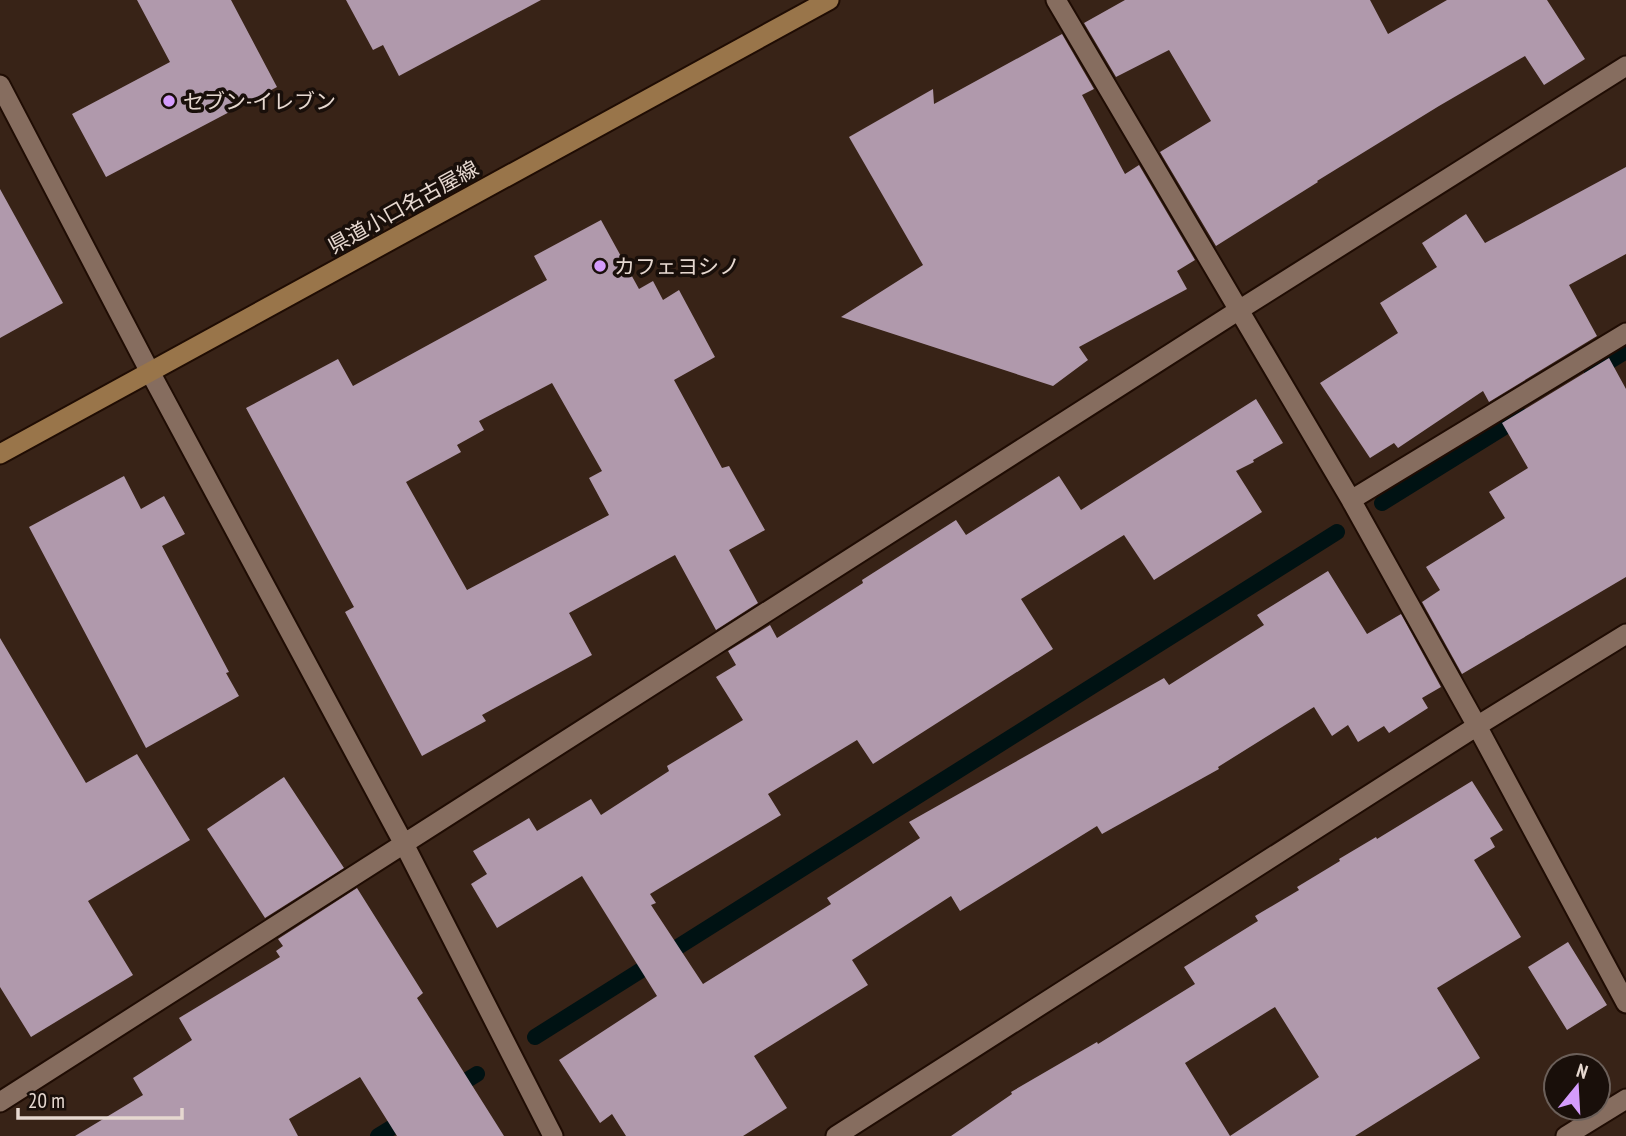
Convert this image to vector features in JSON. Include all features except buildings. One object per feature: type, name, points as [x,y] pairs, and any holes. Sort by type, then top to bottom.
[{"type":"main road","name":"県道小口名古屋線","points":[[0,454],[829,0]]},
{"type":"street","points":[[1056,0],[1350,500],[1477,726],[1626,1003]]},
{"type":"street","points":[[0,1102],[1239,310],[1626,66]]},
{"type":"street","points":[[0,85],[149,372],[404,844],[553,1136]]},
{"type":"street","points":[[1350,500],[1626,333]]},
{"type":"street","points":[[836,1136],[1477,726],[1626,634]]},
{"type":"street","points":[[1566,1136],[1626,1099]]},
{"type":"waterway","points":[[1592,372],[1626,351]]},
{"type":"waterway","points":[[1382,503],[1522,416]]},
{"type":"waterway","points":[[535,1037],[1337,532]]},
{"type":"waterway","points":[[451,1090],[477,1074]]},
{"type":"waterway","points":[[378,1136],[409,1117]]},
{"type":"place","name":"セブン-イレブン","points":[[169,101]]},
{"type":"place","name":"カフェヨシノ","points":[[600,266]]}]
